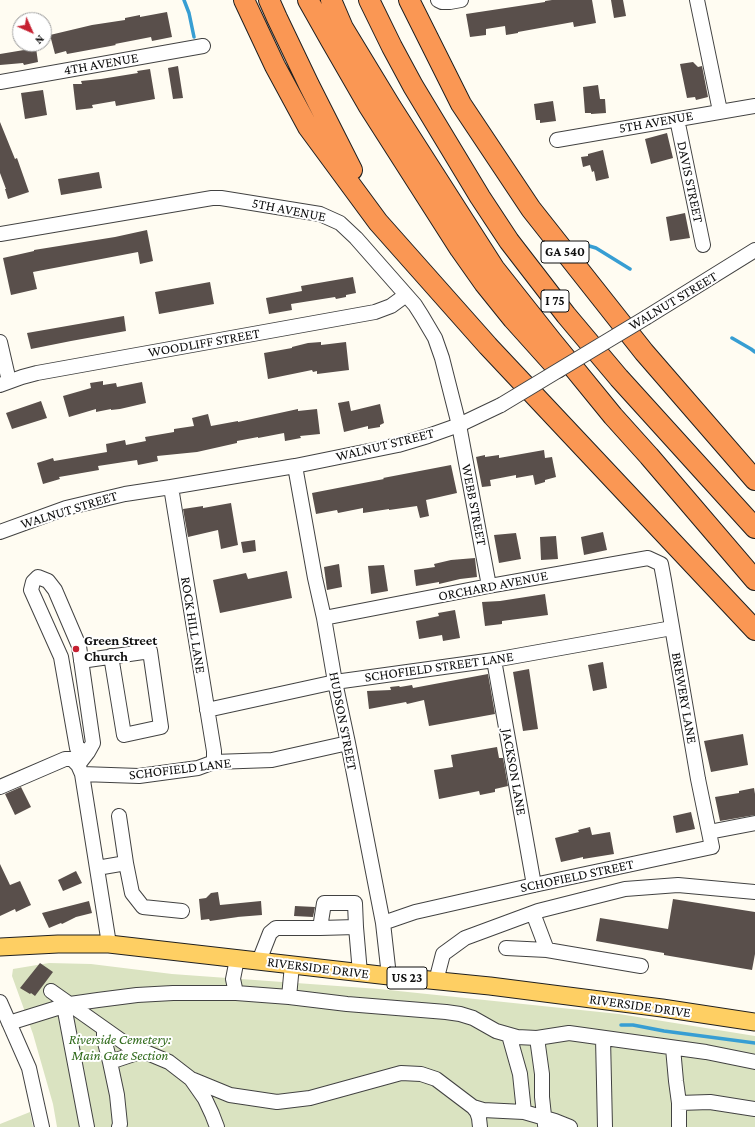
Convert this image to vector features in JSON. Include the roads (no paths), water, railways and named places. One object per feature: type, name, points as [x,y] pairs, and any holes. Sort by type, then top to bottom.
[{"type":"highway","points":[[244,0],[275,66],[308,127],[378,222],[488,346],[755,630]]},
{"type":"highway","points":[[269,0],[309,85],[378,222]]},
{"type":"highway","points":[[308,0],[368,105],[460,249],[484,283],[513,320],[575,387],[613,416]]},
{"type":"highway","name":"I 75","points":[[331,0],[343,28],[391,107],[494,268],[613,416],[755,580]]},
{"type":"highway","name":"I 75","points":[[369,0],[413,86],[476,191],[509,241],[566,315],[619,378],[755,528]]},
{"type":"highway","name":"GA 540","points":[[409,0],[461,104],[531,209],[644,352],[755,480]]},
{"type":"main road","name":"RIVERSIDE DRIVE","points":[[0,947],[58,944],[109,944],[360,973],[498,987],[662,1008],[755,1022]]},
{"type":"street","points":[[438,0],[442,2],[461,0]]},
{"type":"street","points":[[697,0],[720,111]]},
{"type":"street","name":"4TH AVENUE","points":[[0,82],[203,46]]},
{"type":"street","name":"5TH AVENUE","points":[[557,140],[755,106]]},
{"type":"street","name":"DAVIS STREET","points":[[677,119],[703,245]]},
{"type":"street","name":"5TH AVENUE","points":[[0,234],[201,199],[221,198],[320,214],[330,218],[340,223],[356,238],[406,295],[422,316],[435,338],[442,358],[459,425]]},
{"type":"street","name":"WALNUT STREET","points":[[0,532],[66,508],[125,494],[295,466],[398,445],[459,425],[500,405],[755,250]]},
{"type":"street","name":"WOODLIFF STREET","points":[[4,383],[38,373],[375,312],[391,306],[406,295]]},
{"type":"street","points":[[0,342],[4,383]]},
{"type":"street","name":"WEBB STREET","points":[[459,425],[489,586]]},
{"type":"street","name":"HUDSON STREET","points":[[295,466],[335,682],[383,923],[389,976]]},
{"type":"street","name":"ROCK HILL LANE","points":[[171,487],[214,751],[214,762]]},
{"type":"street","name":"ORCHARD AVENUE","points":[[324,618],[489,586],[648,558],[661,564]]},
{"type":"street","name":"BREWERY LANE","points":[[661,564],[698,779],[709,832]]},
{"type":"street","points":[[88,752],[77,748],[61,657],[31,590],[33,582],[38,577],[48,581],[55,590],[79,646],[93,743],[80,770],[109,944]]},
{"type":"street","name":"SCHOFIELD STREET LANE","points":[[207,710],[335,682],[494,660],[672,628]]},
{"type":"street","points":[[81,660],[111,656],[150,651],[161,727],[124,734],[111,656]]},
{"type":"street","name":"JACKSON LANE","points":[[494,660],[534,885]]},
{"type":"street","name":"SCHOFIELD LANE","points":[[0,787],[65,759],[72,759],[80,770],[139,776],[198,768],[214,762],[272,760],[348,744]]},
{"type":"street","points":[[119,816],[132,893],[143,907],[182,911]]},
{"type":"street","points":[[709,832],[755,823]]},
{"type":"street","name":"SCHOFIELD STREET","points":[[383,923],[415,912],[712,847],[709,832]]},
{"type":"street","points":[[97,868],[126,864]]},
{"type":"street","points":[[436,981],[443,954],[465,938],[533,913],[625,889],[678,885],[755,892]]},
{"type":"street","points":[[320,928],[324,903],[354,903],[360,973]]},
{"type":"street","points":[[533,913],[547,950]]},
{"type":"street","points":[[259,961],[270,933],[276,928],[356,927]]},
{"type":"street","points":[[506,948],[547,950],[641,966]]},
{"type":"street","points":[[236,993],[234,979],[237,958]]},
{"type":"street","points":[[289,997],[292,965]]},
{"type":"street","points":[[51,991],[67,1005],[126,1044],[169,1062],[191,1079],[230,1095],[278,1102],[310,1098],[401,1073],[421,1074],[436,1079],[473,1106],[483,1110],[524,1112],[545,1122],[555,1121],[570,1127]]},
{"type":"street","points":[[5,1021],[67,1005],[137,995],[173,993],[236,993],[460,1014],[473,1018],[496,1031],[517,1037],[538,1038],[569,1033],[706,1052],[755,1062]]},
{"type":"street","points":[[0,1002],[5,1021],[28,1068],[42,1127]]},
{"type":"street","points":[[67,1005],[87,1127]]},
{"type":"street","points":[[104,1029],[104,1039],[116,1095],[120,1124],[119,1127]]},
{"type":"street","points":[[509,1035],[520,1074],[524,1112]]},
{"type":"street","points":[[538,1038],[545,1122]]},
{"type":"street","points":[[603,1038],[605,1127]]},
{"type":"street","points":[[673,1048],[679,1103],[679,1127]]},
{"type":"street","points":[[110,1062],[143,1051]]},
{"type":"street","points":[[191,1079],[205,1099],[215,1120]]},
{"type":"street","points":[[215,1120],[230,1095]]},
{"type":"street","points":[[679,1103],[710,1102],[755,1109]]},
{"type":"street","points":[[473,1106],[477,1112],[480,1127]]},
{"type":"waterway","points":[[184,0],[189,13],[194,37]]},
{"type":"waterway","points":[[579,243],[596,248],[630,269]]},
{"type":"waterway","points":[[732,338],[755,352]]},
{"type":"waterway","points":[[621,1025],[633,1025],[664,1031],[755,1043]]},
{"type":"place","name":"Green Street Church","points":[[76,649]]},
{"type":"park label","name":"Riverside Cemetery: Main Gate Section","points":[[120,1048]]}]
